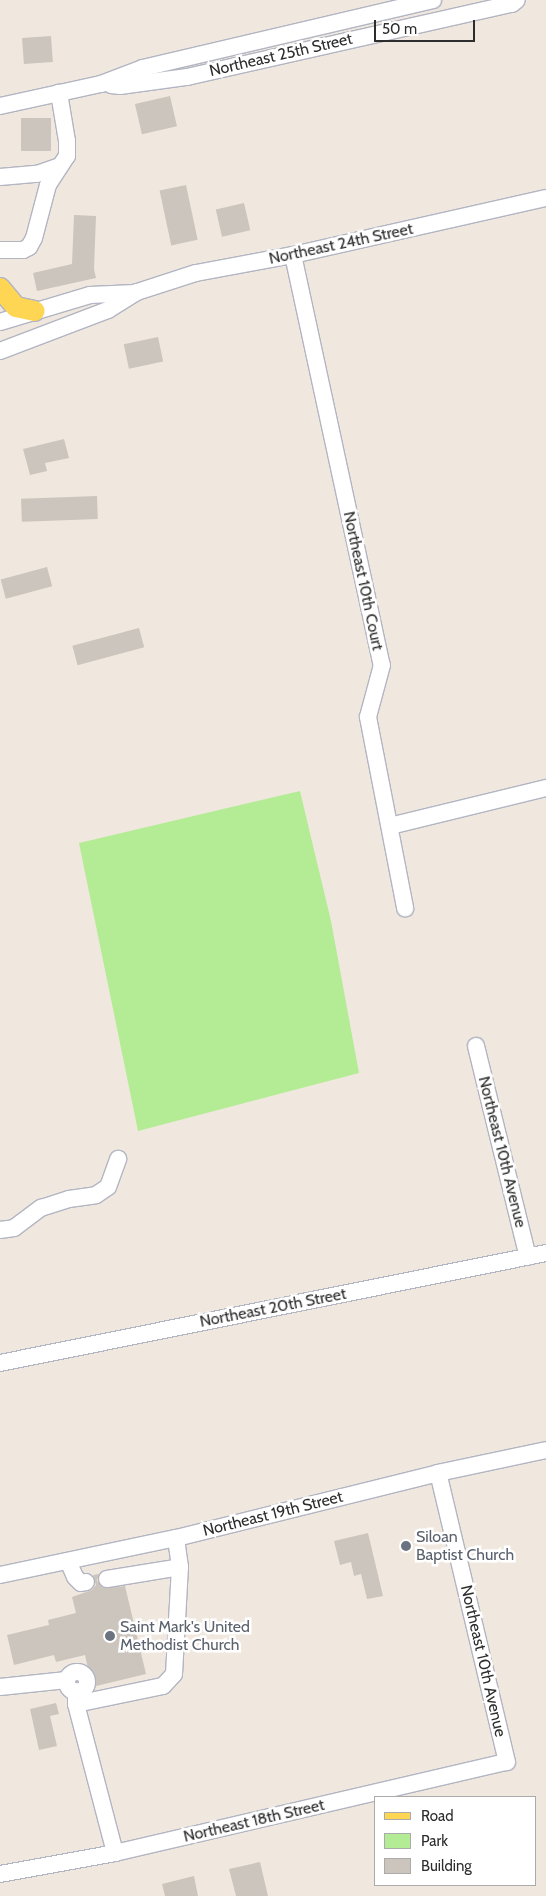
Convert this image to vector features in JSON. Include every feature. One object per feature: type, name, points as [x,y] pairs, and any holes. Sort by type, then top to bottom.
[{"type":"main road","points":[[0,288],[16,307],[36,311]]},
{"type":"street","name":"Northeast 25th Street","points":[[0,106],[101,84],[143,68],[433,0]]},
{"type":"street","name":"Northeast 25th Street","points":[[101,84],[120,86],[187,77],[512,4],[517,0]]},
{"type":"street","points":[[0,250],[23,250],[29,247],[34,238],[48,185],[67,156],[68,141],[59,93]]},
{"type":"street","points":[[0,177],[37,174],[60,166]]},
{"type":"street","name":"Northeast 24th Street","points":[[0,351],[108,310],[137,292],[196,273],[293,255],[546,198]]},
{"type":"street","name":"Northeast 10th Court","points":[[293,255],[382,664],[368,716],[405,908]]},
{"type":"street","name":"Northeast 24th Street","points":[[0,322],[90,295],[137,292]]},
{"type":"street","points":[[390,826],[546,788]]},
{"type":"street","name":"Northeast 10th Avenue","points":[[476,1046],[528,1257]]},
{"type":"street","points":[[0,1230],[14,1228],[41,1208],[96,1195],[108,1187],[118,1159]]},
{"type":"street","name":"Northeast 20th Street","points":[[0,1363],[546,1252]]},
{"type":"street","name":"Northeast 19th Street","points":[[0,1575],[176,1538],[438,1473],[546,1450]]},
{"type":"street","name":"Northeast 10th Avenue","points":[[438,1473],[507,1762]]},
{"type":"street","points":[[0,1688],[73,1692],[163,1686],[174,1674],[180,1567],[176,1538]]},
{"type":"street","points":[[154,1542],[155,1571]]},
{"type":"street","points":[[68,1560],[75,1577],[81,1583],[86,1582]]},
{"type":"street","points":[[107,1579],[180,1567]]},
{"type":"street","points":[[73,1692],[115,1853]]},
{"type":"street","name":"Northeast 18th Street","points":[[0,1874],[115,1853],[507,1762]]},
{"type":"green space","points":[[300,791],[331,921],[359,1073],[138,1131],[79,843]]},
{"type":"building","points":[[51,36],[53,62],[24,64],[22,38]]},
{"type":"building","points":[[170,96],[177,126],[142,134],[135,104]]},
{"type":"building","points":[[21,118],[51,118],[51,151],[21,151]]},
{"type":"building","points":[[186,185],[198,240],[171,245],[160,191]]},
{"type":"building","points":[[244,203],[250,230],[222,237],[216,210]]},
{"type":"building","points":[[74,215],[96,216],[94,269],[96,278],[37,291],[33,273],[72,264]]},
{"type":"building","points":[[158,337],[163,361],[129,369],[124,344]]},
{"type":"building","points":[[64,439],[69,458],[45,463],[47,471],[30,475],[23,449]]},
{"type":"building","points":[[97,496],[98,519],[22,522],[21,499]]},
{"type":"building","points":[[47,567],[52,586],[6,599],[1,579]]},
{"type":"building","points":[[139,628],[144,647],[78,665],[72,646]]},
{"type":"building","points":[[368,1533],[383,1596],[367,1599],[361,1574],[354,1576],[351,1562],[340,1565],[334,1541]]},
{"type":"building","points":[[99,1574],[97,1581],[103,1588],[125,1586],[146,1674],[92,1687],[85,1655],[56,1662],[54,1655],[14,1665],[7,1635],[49,1625],[48,1620],[76,1613],[72,1597],[92,1590],[96,1585],[93,1575]]},
{"type":"building","points":[[56,1703],[59,1714],[50,1716],[57,1746],[39,1750],[30,1709]]},
{"type":"building","points":[[260,1862],[268,1896],[236,1896],[229,1869]]},
{"type":"building","points":[[194,1876],[198,1896],[165,1896],[162,1884]]},
{"type":"place","name":"Siloan Baptist Church","points":[[406,1546]]},
{"type":"place","name":"Saint Mark's United Methodist Church","points":[[110,1636]]}]
